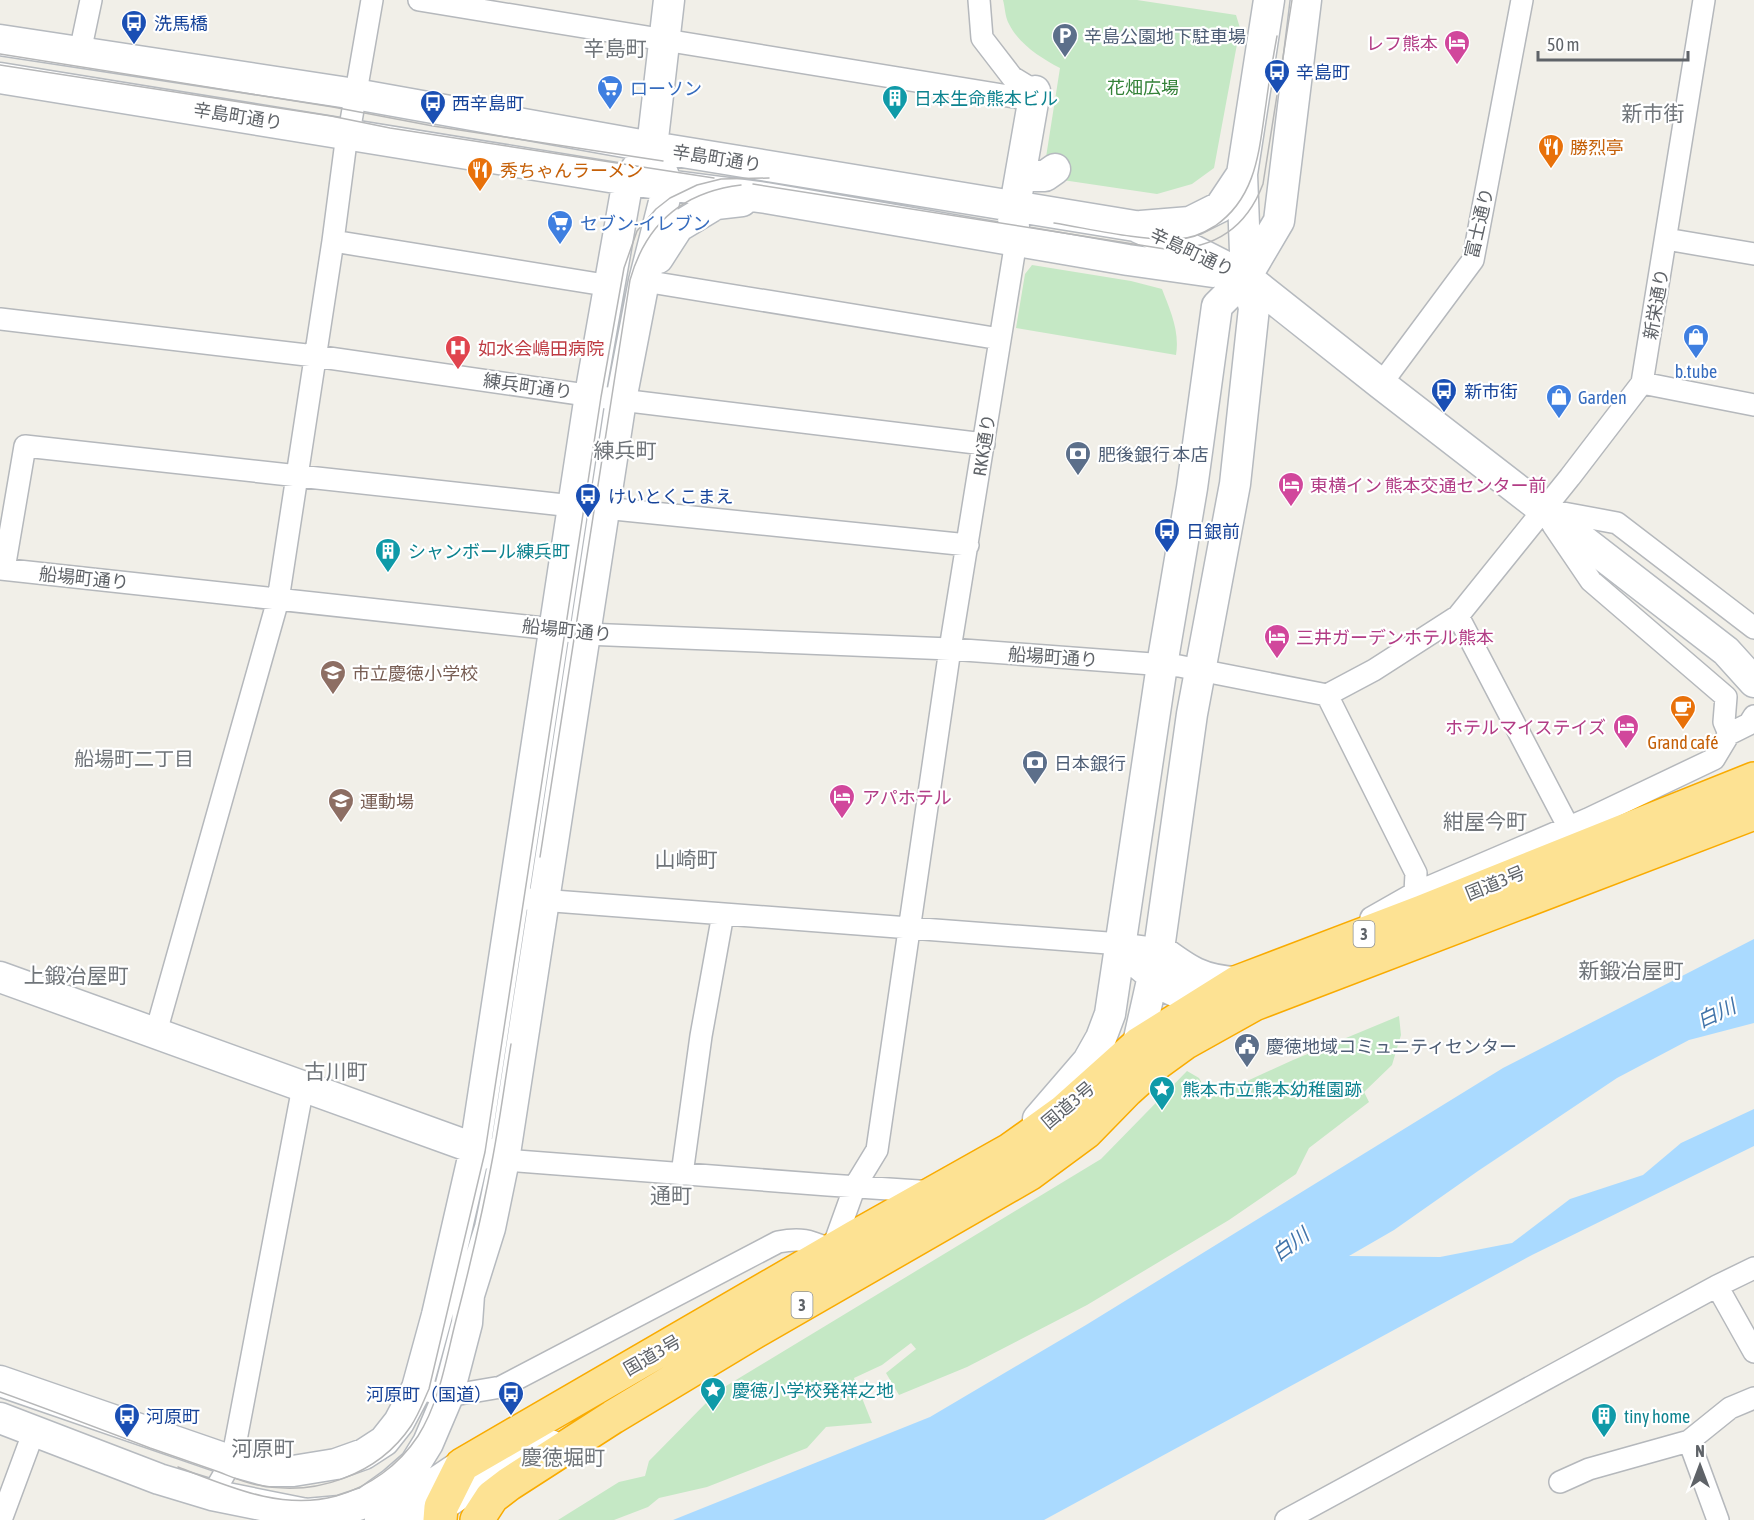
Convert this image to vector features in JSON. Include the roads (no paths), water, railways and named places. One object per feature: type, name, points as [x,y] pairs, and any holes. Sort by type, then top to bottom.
[{"type":"highway","name":"国道3号","points":[[477,1520],[492,1497],[509,1484],[613,1417],[754,1332],[1029,1174],[1086,1132],[1157,1063],[1246,993],[1305,957],[1418,903],[1754,779]]},
{"type":"highway","name":"国道3号","points":[[462,1465],[832,1250],[1010,1150],[1063,1112],[1138,1044],[1202,1004],[1246,993],[1754,813]]},
{"type":"highway","points":[[434,1516],[462,1465]]},
{"type":"street","points":[[80,52],[91,0]]},
{"type":"street","points":[[156,1032],[278,600],[333,241],[347,134],[372,0]]},
{"type":"street","points":[[419,0],[1034,96]]},
{"type":"street","points":[[0,1418],[159,1479],[211,1507],[302,1517],[340,1511],[367,1502],[415,1464],[428,1443],[448,1396],[467,1323],[469,1295],[490,1228],[504,1160],[621,400],[644,281],[668,186],[652,147],[669,0]]},
{"type":"street","points":[[979,0],[982,38],[1012,77],[1034,96]]},
{"type":"street","points":[[1010,1150],[1088,1061],[1101,1038],[1110,1014],[1121,944],[1149,664],[1192,488],[1217,306],[1246,277],[1279,221],[1305,3],[1268,0],[1242,174],[1246,277],[1254,308],[1235,484],[1199,669],[1156,963],[1127,1090]]},
{"type":"street","name":"富士通り","points":[[1381,384],[1473,260],[1522,0]]},
{"type":"street","name":"新栄通り","points":[[1327,694],[1374,670],[1458,616],[1642,383],[1704,0]]},
{"type":"street","name":"辛島町通り","points":[[0,40],[355,94],[652,147],[1135,226],[1186,249],[1189,248],[1246,277]]},
{"type":"street","name":"辛島町通り","points":[[0,78],[628,180],[766,198],[1128,260],[1246,277]]},
{"type":"street","points":[[1016,241],[1013,217],[1034,96]]},
{"type":"street","points":[[0,1381],[232,1461],[268,1471],[293,1471],[336,1464],[364,1454],[384,1441],[399,1422],[417,1388],[437,1315],[475,1149],[553,629],[590,395],[628,180],[652,147]]},
{"type":"street","points":[[1021,176],[1045,176],[1054,169]]},
{"type":"street","points":[[1135,226],[1190,222],[1220,207],[1242,174]]},
{"type":"street","points":[[644,281],[678,227],[716,204],[766,198]]},
{"type":"street","points":[[1666,239],[1754,254]]},
{"type":"street","points":[[333,241],[611,286]]},
{"type":"street","name":"RKK通り","points":[[832,1250],[855,1186],[877,1150],[950,650],[1016,241]]},
{"type":"street","points":[[1246,277],[1726,651],[1754,682]]},
{"type":"street","points":[[644,281],[1000,339]]},
{"type":"street","name":"練兵町通り","points":[[0,319],[315,356],[621,400],[984,444]]},
{"type":"street","points":[[1642,383],[1754,405]]},
{"type":"street","points":[[2,569],[25,446],[573,506]]},
{"type":"street","points":[[604,508],[968,545]]},
{"type":"street","points":[[1543,510],[1617,523],[1754,628]]},
{"type":"street","points":[[1543,510],[1591,581],[1726,697],[1724,722],[1729,734]]},
{"type":"street","name":"船場町通り","points":[[2,569],[585,634],[950,650],[1149,664],[1199,669],[1327,694]]},
{"type":"street","points":[[1458,616],[1569,828]]},
{"type":"street","points":[[1327,694],[1416,873],[1418,903],[1714,759],[1729,734],[1749,724],[1754,716]]},
{"type":"street","points":[[514,898],[1121,944],[1156,963],[1186,969],[1246,993]]},
{"type":"street","points":[[682,1174],[701,1036],[723,914]]},
{"type":"street","points":[[1156,963],[1166,987],[1202,1004]]},
{"type":"street","points":[[0,977],[504,1160],[935,1192]]},
{"type":"street","points":[[211,1507],[232,1461],[303,1087]]},
{"type":"street","points":[[417,1388],[448,1396],[501,1387],[778,1242],[806,1239],[832,1250]]},
{"type":"street","points":[[1286,1520],[1754,1268]]},
{"type":"street","points":[[1717,1286],[1754,1352]]},
{"type":"street","points":[[1560,1482],[1589,1469],[1689,1441],[1730,1408],[1754,1398]]},
{"type":"street","points":[[434,1516],[474,1484],[514,1461],[613,1417]]},
{"type":"street","points":[[1,1520],[34,1431]]},
{"type":"street","points":[[1689,1441],[1718,1520]]},
{"type":"street","points":[[380,1520],[462,1465]]},
{"type":"street","points":[[293,1471],[302,1517]]},
{"type":"water","name":"白川","points":[[1754,939],[1754,1023],[1689,1040],[1617,1078],[1394,1230],[1349,1256],[1440,1257],[1512,1243],[1570,1199],[1643,1175],[1681,1143],[1754,1109],[1754,1146],[1532,1255],[1044,1520],[673,1520],[930,1417],[1086,1325],[1503,1068]]},
{"type":"tram line","points":[[753,184],[1165,249],[1198,246],[1213,241],[1237,225],[1256,200],[1263,184],[1292,0]]},
{"type":"tram line","points":[[1054,223],[1163,239],[1192,237],[1215,226],[1240,201],[1254,171],[1277,36]]},
{"type":"tram line","points":[[0,54],[333,107],[433,126],[663,161]]},
{"type":"tram line","points":[[0,65],[714,178]]},
{"type":"tram line","points":[[0,1392],[243,1481],[280,1488],[323,1485],[344,1478],[381,1458],[411,1426],[429,1389],[485,1152],[601,397],[624,268],[637,231],[656,209],[670,198],[697,185],[721,179],[769,178]]},
{"type":"tram line","points":[[540,857],[630,280],[646,242],[670,214],[701,195],[741,185]]},
{"type":"tram line","points":[[178,1467],[255,1494],[275,1498],[315,1500],[348,1492],[371,1481],[382,1474],[410,1447],[426,1423],[432,1409],[445,1365],[485,1197],[511,1044]]},
{"type":"place","name":"洗馬橋","points":[[134,46]]},
{"type":"place","name":"辛島公園地下駐車場","points":[[1065,59]]},
{"type":"place","name":"レフ熊本","points":[[1457,66]]},
{"type":"place","name":"辛島町","points":[[1277,95]]},
{"type":"place","name":"ローソン","points":[[610,111]]},
{"type":"place","name":"日本生命熊本ビル","points":[[895,121]]},
{"type":"place","name":"西辛島町","points":[[433,126]]},
{"type":"place","name":"勝烈亭","points":[[1551,170]]},
{"type":"place","name":"秀ちゃんラーメン","points":[[480,193]]},
{"type":"place","name":"セブン-イレブン","points":[[560,246]]},
{"type":"place","name":"b.tube","points":[[1696,360]]},
{"type":"place","name":"如水会嶋田病院","points":[[458,371]]},
{"type":"place","name":"新市街","points":[[1444,414]]},
{"type":"place","name":"Garden","points":[[1559,420]]},
{"type":"place","name":"肥後銀行 本店","points":[[1078,477]]},
{"type":"place","name":"東横イン 熊本交通センター前","points":[[1291,508]]},
{"type":"place","name":"けいとくこまえ","points":[[588,519]]},
{"type":"place","name":"日銀前","points":[[1167,554]]},
{"type":"place","name":"シャンボール練兵町","points":[[388,574]]},
{"type":"place","name":"三井ガーデンホテル熊本","points":[[1277,660]]},
{"type":"place","name":"市立慶徳小学校","points":[[333,696]]},
{"type":"place","name":"Grand café","points":[[1683,731]]},
{"type":"place","name":"ホテルマイステイズ","points":[[1626,750]]},
{"type":"place","name":"日本銀行","points":[[1035,786]]},
{"type":"place","name":"アパホテル","points":[[842,820]]},
{"type":"place","name":"運動場","points":[[341,824]]},
{"type":"place","name":"慶徳地域コミュニティセンター","points":[[1247,1069]]},
{"type":"place","name":"熊本市立熊本幼稚園跡","points":[[1162,1112]]},
{"type":"place","name":"慶徳小学校発祥之地","points":[[713,1413]]},
{"type":"place","name":"河原町（国道）","points":[[511,1417]]},
{"type":"place","name":"河原町","points":[[127,1439]]},
{"type":"place","name":"tiny home","points":[[1604,1439]]},
{"type":"district","name":"辛島町","points":[[615,48]]},
{"type":"district","name":"新市街","points":[[1653,113]]},
{"type":"district","name":"練兵町","points":[[625,450]]},
{"type":"district","name":"船場町二丁目","points":[[134,758]]},
{"type":"district","name":"紺屋今町","points":[[1485,821]]},
{"type":"district","name":"山崎町","points":[[686,859]]},
{"type":"district","name":"新鍛冶屋町","points":[[1631,970]]},
{"type":"district","name":"上鍛冶屋町","points":[[76,975]]},
{"type":"district","name":"古川町","points":[[336,1071]]},
{"type":"district","name":"通町","points":[[671,1195]]},
{"type":"district","name":"河原町","points":[[263,1448]]},
{"type":"district","name":"慶徳堀町","points":[[563,1457]]},
{"type":"park label","name":"花畑広場","points":[[1143,87]]}]
